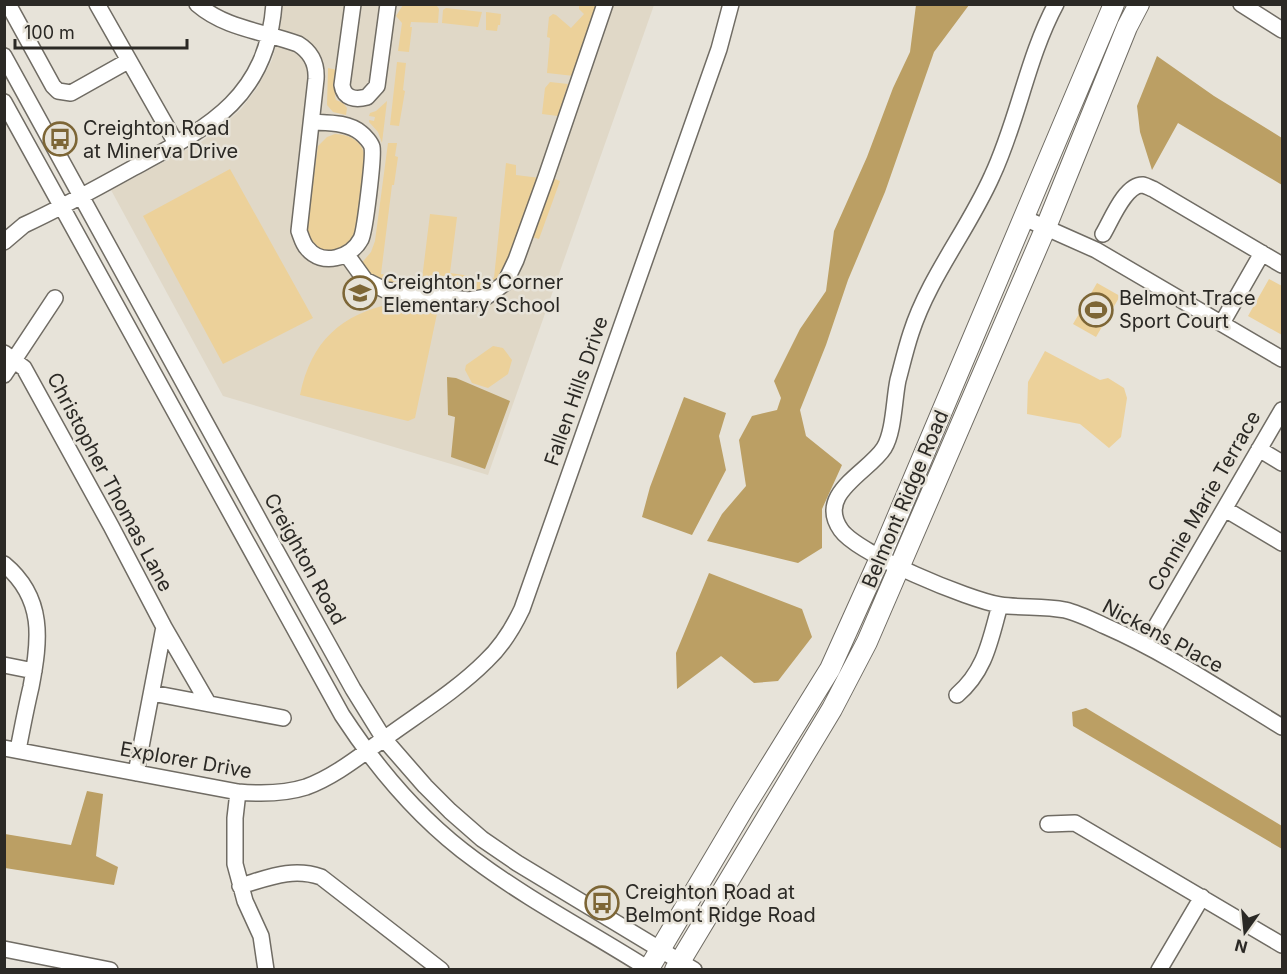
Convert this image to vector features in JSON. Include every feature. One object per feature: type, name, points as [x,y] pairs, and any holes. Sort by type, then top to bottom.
[{"type":"main road","name":"Belmont Ridge Road","points":[[649,969],[744,807],[826,676],[880,558],[1114,4]]},
{"type":"main road","name":"Belmont Ridge Road","points":[[683,967],[849,681],[879,617],[1046,227],[1138,4]]},
{"type":"street","points":[[8,4],[53,86],[58,91],[71,93],[128,61]]},
{"type":"street","points":[[97,4],[177,145]]},
{"type":"street","points":[[197,4],[208,14],[228,24],[298,44],[306,49],[313,58],[316,69],[312,122],[299,231],[307,249],[322,257],[337,259],[347,255],[362,238],[372,164],[372,147],[360,131],[343,125],[312,122]]},
{"type":"street","points":[[4,242],[24,225],[177,145],[215,121],[240,96],[254,76],[269,34],[274,4]]},
{"type":"street","points":[[352,4],[342,85],[343,92],[354,98],[367,97],[377,86],[388,4]]},
{"type":"street","points":[[347,255],[365,280],[385,290],[469,300],[486,297],[505,283],[516,260],[546,177],[605,4]]},
{"type":"street","name":"Fallen Hills Drive","points":[[384,739],[448,693],[486,661],[514,627],[715,60],[730,4]]},
{"type":"street","name":"Nickens Place","points":[[1056,4],[1035,55],[1009,136],[992,177],[926,293],[898,379],[888,439],[877,456],[839,493],[835,519],[842,532],[880,558],[970,597],[1000,605],[1066,610],[1106,626],[1144,645],[1282,727]]},
{"type":"street","points":[[1241,4],[1282,30]]},
{"type":"street","name":"Creighton Road","points":[[4,56],[348,679],[384,739],[425,786],[482,839],[517,863],[660,949],[683,967]]},
{"type":"street","points":[[4,102],[342,716],[366,752],[435,828],[474,860],[649,969]]},
{"type":"street","points":[[1104,234],[1126,193],[1143,185],[1282,265]]},
{"type":"street","points":[[1024,218],[1096,250],[1282,359]]},
{"type":"street","points":[[1222,323],[1263,253]]},
{"type":"street","points":[[4,375],[10,356],[55,298]]},
{"type":"street","name":"Christopher Thomas Lane","points":[[10,356],[24,368],[164,627],[208,703]]},
{"type":"street","name":"Connie Marie Terrace","points":[[1144,645],[1282,410]]},
{"type":"street","points":[[1259,449],[1282,463]]},
{"type":"street","points":[[1225,509],[1282,543]]},
{"type":"street","points":[[4,564],[21,582],[35,610],[38,626],[34,671],[11,749]]},
{"type":"street","points":[[957,695],[971,683],[987,653],[1000,605]]},
{"type":"street","points":[[136,773],[164,627]]},
{"type":"street","points":[[4,666],[34,671]]},
{"type":"street","points":[[152,693],[283,718]]},
{"type":"street","name":"Explorer Drive","points":[[11,749],[238,792],[263,794],[285,792],[307,786],[332,774],[384,739]]},
{"type":"street","points":[[238,792],[235,864],[240,886],[261,936],[266,969]]},
{"type":"street","points":[[1048,824],[1075,823],[1282,945]]},
{"type":"street","points":[[240,886],[293,872],[306,872],[321,877],[441,969]]},
{"type":"street","points":[[1159,969],[1202,897]]},
{"type":"street","points":[[4,950],[107,969]]},
{"type":"shaded area","name":"Creighton's Corner Elementary School","points":[[283,5],[654,5],[488,475],[223,396],[111,190],[201,142],[241,109],[257,88],[272,60]]},
{"type":"shaded area","points":[[403,5],[437,6],[439,9],[438,23],[411,22],[409,52],[398,51],[402,23],[396,16]]},
{"type":"shaded area","points":[[579,5],[599,5],[574,76],[547,73],[549,17],[556,15],[571,28],[584,14],[579,9]]},
{"type":"shaded area","points":[[916,5],[969,5],[934,52],[885,192],[848,280],[826,345],[800,410],[806,436],[842,465],[822,509],[822,548],[798,563],[707,541],[722,514],[746,486],[739,440],[752,416],[777,410],[781,398],[774,381],[800,329],[826,291],[834,231],[910,52]]},
{"type":"shaded area","points":[[446,8],[482,12],[478,27],[442,23],[443,10]]},
{"type":"shaded area","points":[[486,12],[501,14],[497,31],[486,30]]},
{"type":"shaded area","points":[[1157,56],[1214,96],[1282,138],[1282,185],[1178,123],[1152,170],[1140,132],[1137,106]]},
{"type":"shaded area","points":[[397,62],[406,63],[403,90],[405,91],[399,126],[390,125]]},
{"type":"shaded area","points":[[328,68],[337,70],[335,96],[336,100],[347,108],[346,115],[333,112],[327,105]]},
{"type":"shaded area","points":[[550,82],[568,84],[558,116],[542,114],[545,88]]},
{"type":"shaded area","points":[[387,101],[382,143],[378,132],[369,122],[369,120],[374,121],[375,117],[369,116]]},
{"type":"shaded area","points":[[335,134],[355,140],[364,151],[365,157],[356,235],[350,244],[338,252],[323,251],[311,243],[306,230],[318,146],[327,137]]},
{"type":"shaded area","points":[[388,143],[397,143],[395,156],[398,157],[394,185],[392,185],[381,274],[398,277],[397,287],[374,281],[360,265],[371,252],[375,241]]},
{"type":"shaded area","points":[[506,163],[516,165],[516,175],[540,178],[542,174],[560,181],[539,239],[519,233],[506,270],[494,286],[473,294],[475,276],[494,278]]},
{"type":"shaded area","points":[[230,169],[313,318],[223,364],[143,216]]},
{"type":"shaded area","points":[[430,214],[457,217],[450,273],[470,276],[468,295],[402,287],[404,277],[422,279]]},
{"type":"shaded area","points":[[1269,279],[1282,286],[1282,335],[1248,316]]},
{"type":"shaded area","name":"Belmont Trace Sport Court","points":[[1097,283],[1120,296],[1096,337],[1073,324]]},
{"type":"shaded area","points":[[394,303],[408,303],[438,309],[415,418],[408,421],[300,395],[312,359],[331,333],[358,314]]},
{"type":"shaded area","points":[[493,346],[503,348],[512,360],[508,374],[488,388],[472,383],[465,370],[466,365]]},
{"type":"shaded area","points":[[1045,351],[1100,380],[1108,378],[1124,388],[1127,398],[1121,437],[1109,448],[1080,424],[1027,414],[1028,382]]},
{"type":"shaded area","points":[[447,377],[456,378],[510,401],[485,469],[451,457],[455,417],[448,415]]},
{"type":"shaded area","points":[[684,397],[726,413],[719,436],[726,470],[692,535],[642,517],[650,487]]},
{"type":"shaded area","points":[[709,573],[802,609],[812,637],[778,681],[754,683],[721,656],[677,689],[676,653]]},
{"type":"shaded area","points":[[1086,708],[1282,826],[1282,849],[1073,726],[1072,712]]},
{"type":"shaded area","points":[[87,791],[103,794],[96,856],[118,867],[114,885],[5,868],[5,834],[71,845]]},
{"type":"place","name":"Creighton Road at Minerva Drive","points":[[60,139]]},
{"type":"place","name":"Creighton's Corner Elementary School","points":[[360,293]]},
{"type":"place","name":"Belmont Trace Sport Court","points":[[1096,310]]},
{"type":"place","name":"Creighton Road at Belmont Ridge Road","points":[[602,903]]}]
